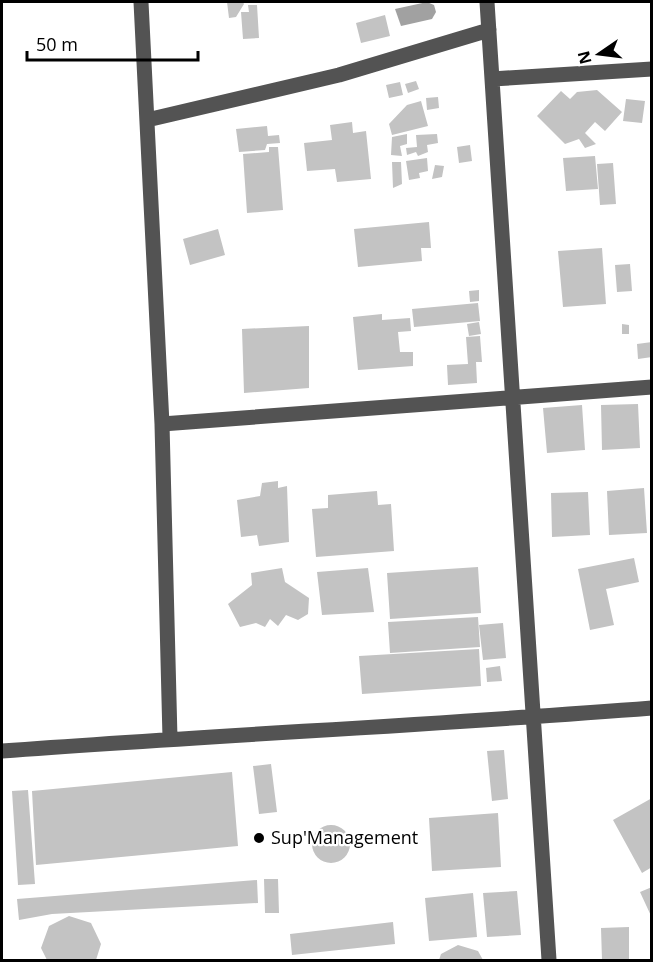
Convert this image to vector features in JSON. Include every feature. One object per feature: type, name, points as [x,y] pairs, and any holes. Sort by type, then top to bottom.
[{"type":"street","points":[[141,2],[162,424],[170,738]]},
{"type":"street","points":[[487,2],[549,960]]},
{"type":"street","points":[[147,120],[339,75],[489,30]]},
{"type":"street","points":[[492,79],[651,69]]},
{"type":"street","points":[[162,424],[651,387]]},
{"type":"street","points":[[2,751],[170,738],[651,708]]},
{"type":"shaded area","points":[[427,2],[434,5],[436,12],[432,19],[401,26],[395,9]]},
{"type":"building","points":[[227,2],[243,2],[236,17],[229,18]]},
{"type":"building","points":[[248,5],[257,5],[259,38],[243,39],[241,12],[249,12]]},
{"type":"building","points":[[385,15],[390,36],[361,43],[356,23]]},
{"type":"building","points":[[416,81],[419,89],[408,93],[405,84]]},
{"type":"building","points":[[400,82],[403,95],[389,98],[386,85]]},
{"type":"building","points":[[597,90],[622,112],[605,131],[595,122],[585,133],[596,144],[585,148],[579,139],[565,144],[537,116],[561,91],[570,99],[577,92]]},
{"type":"building","points":[[438,97],[439,108],[427,110],[426,98]]},
{"type":"building","points":[[626,99],[645,101],[642,123],[623,121]]},
{"type":"building","points":[[421,101],[428,126],[392,135],[389,124],[407,105]]},
{"type":"building","points":[[352,122],[353,133],[366,131],[371,179],[337,182],[335,169],[307,171],[304,143],[332,140],[330,125]]},
{"type":"building","points":[[267,126],[268,136],[279,135],[280,143],[267,144],[265,150],[239,152],[236,129]]},
{"type":"building","points":[[407,134],[407,144],[400,146],[402,156],[391,155],[392,137]]},
{"type":"building","points":[[437,134],[438,143],[427,145],[428,152],[418,156],[416,152],[407,155],[406,148],[417,147],[416,135]]},
{"type":"building","points":[[470,145],[472,161],[459,163],[457,147]]},
{"type":"building","points":[[269,147],[278,147],[283,210],[247,213],[243,154],[269,152]]},
{"type":"building","points":[[595,156],[598,189],[566,191],[563,158]]},
{"type":"building","points":[[427,158],[428,171],[419,173],[420,178],[409,180],[406,161]]},
{"type":"building","points":[[392,162],[401,162],[402,184],[393,188]]},
{"type":"building","points":[[613,163],[616,204],[600,205],[597,164]]},
{"type":"building","points":[[435,165],[444,166],[442,177],[432,179]]},
{"type":"building","points":[[429,222],[431,248],[421,248],[422,261],[358,267],[354,229]]},
{"type":"building","points":[[218,229],[225,255],[190,265],[183,239]]},
{"type":"building","points":[[602,248],[606,304],[563,307],[558,251]]},
{"type":"building","points":[[630,264],[632,291],[617,292],[615,265]]},
{"type":"building","points":[[479,290],[479,301],[470,302],[469,291]]},
{"type":"building","points":[[478,303],[480,321],[414,327],[412,309]]},
{"type":"building","points":[[382,314],[382,320],[410,318],[411,331],[398,332],[400,352],[413,352],[413,366],[358,370],[353,317]]},
{"type":"building","points":[[479,322],[481,334],[469,336],[467,324]]},
{"type":"building","points":[[622,324],[629,325],[629,334],[622,334]]},
{"type":"building","points":[[309,326],[309,388],[244,393],[242,329]]},
{"type":"building","points":[[480,336],[482,362],[476,362],[477,383],[448,385],[447,365],[468,364],[466,337]]},
{"type":"building","points":[[652,342],[652,357],[638,359],[637,344]]},
{"type":"building","points":[[638,404],[640,448],[602,450],[601,405]]},
{"type":"building","points":[[582,405],[585,450],[547,453],[543,408]]},
{"type":"building","points":[[278,481],[278,488],[287,486],[289,542],[259,546],[257,535],[241,537],[237,500],[260,496],[262,483]]},
{"type":"building","points":[[644,488],[647,533],[609,535],[607,491]]},
{"type":"building","points":[[377,491],[378,505],[391,504],[394,551],[316,557],[312,509],[328,508],[328,495]]},
{"type":"building","points":[[588,492],[590,535],[552,537],[551,493]]},
{"type":"building","points":[[634,558],[639,582],[606,589],[614,625],[590,630],[578,569]]},
{"type":"building","points":[[478,567],[481,613],[390,619],[387,573]]},
{"type":"building","points":[[282,568],[285,582],[309,598],[308,614],[298,620],[286,615],[278,626],[270,619],[265,627],[256,623],[240,627],[228,604],[252,585],[251,573]]},
{"type":"building","points":[[368,568],[374,612],[322,615],[317,572]]},
{"type":"building","points":[[478,617],[480,647],[390,653],[388,622]]},
{"type":"building","points":[[503,623],[506,658],[483,660],[479,625]]},
{"type":"building","points":[[479,649],[481,686],[362,694],[359,656]]},
{"type":"building","points":[[500,666],[502,681],[487,682],[486,668]]},
{"type":"building","points":[[504,750],[508,799],[492,801],[487,751]]},
{"type":"building","points":[[271,764],[277,812],[259,814],[253,766]]},
{"type":"building","points":[[232,772],[238,846],[36,865],[32,791]]},
{"type":"building","points":[[28,790],[35,884],[18,885],[12,791]]},
{"type":"building","points":[[652,798],[652,867],[642,873],[613,820]]},
{"type":"building","points":[[498,813],[501,867],[432,871],[429,818]]},
{"type":"building","points":[[331,825],[338,826],[344,831],[349,837],[349,851],[344,857],[338,862],[331,863],[324,862],[318,857],[313,851],[312,844],[313,837],[318,831],[324,826]]},
{"type":"building","points":[[264,879],[278,879],[279,913],[265,913]]},
{"type":"building","points":[[257,880],[258,903],[52,914],[19,920],[17,899]]},
{"type":"building","points":[[652,887],[652,918],[640,892]]},
{"type":"building","points":[[517,891],[521,935],[487,937],[483,893]]},
{"type":"building","points":[[473,893],[477,937],[429,941],[425,898]]},
{"type":"building","points":[[69,916],[91,923],[101,944],[96,960],[47,960],[41,948],[49,926]]},
{"type":"building","points":[[393,922],[395,944],[292,955],[290,934]]},
{"type":"building","points":[[629,927],[629,960],[602,960],[601,928]]},
{"type":"building","points":[[458,945],[478,951],[483,960],[439,960],[441,954]]},
{"type":"place","name":"Sup'Management","points":[[259,838]]}]
